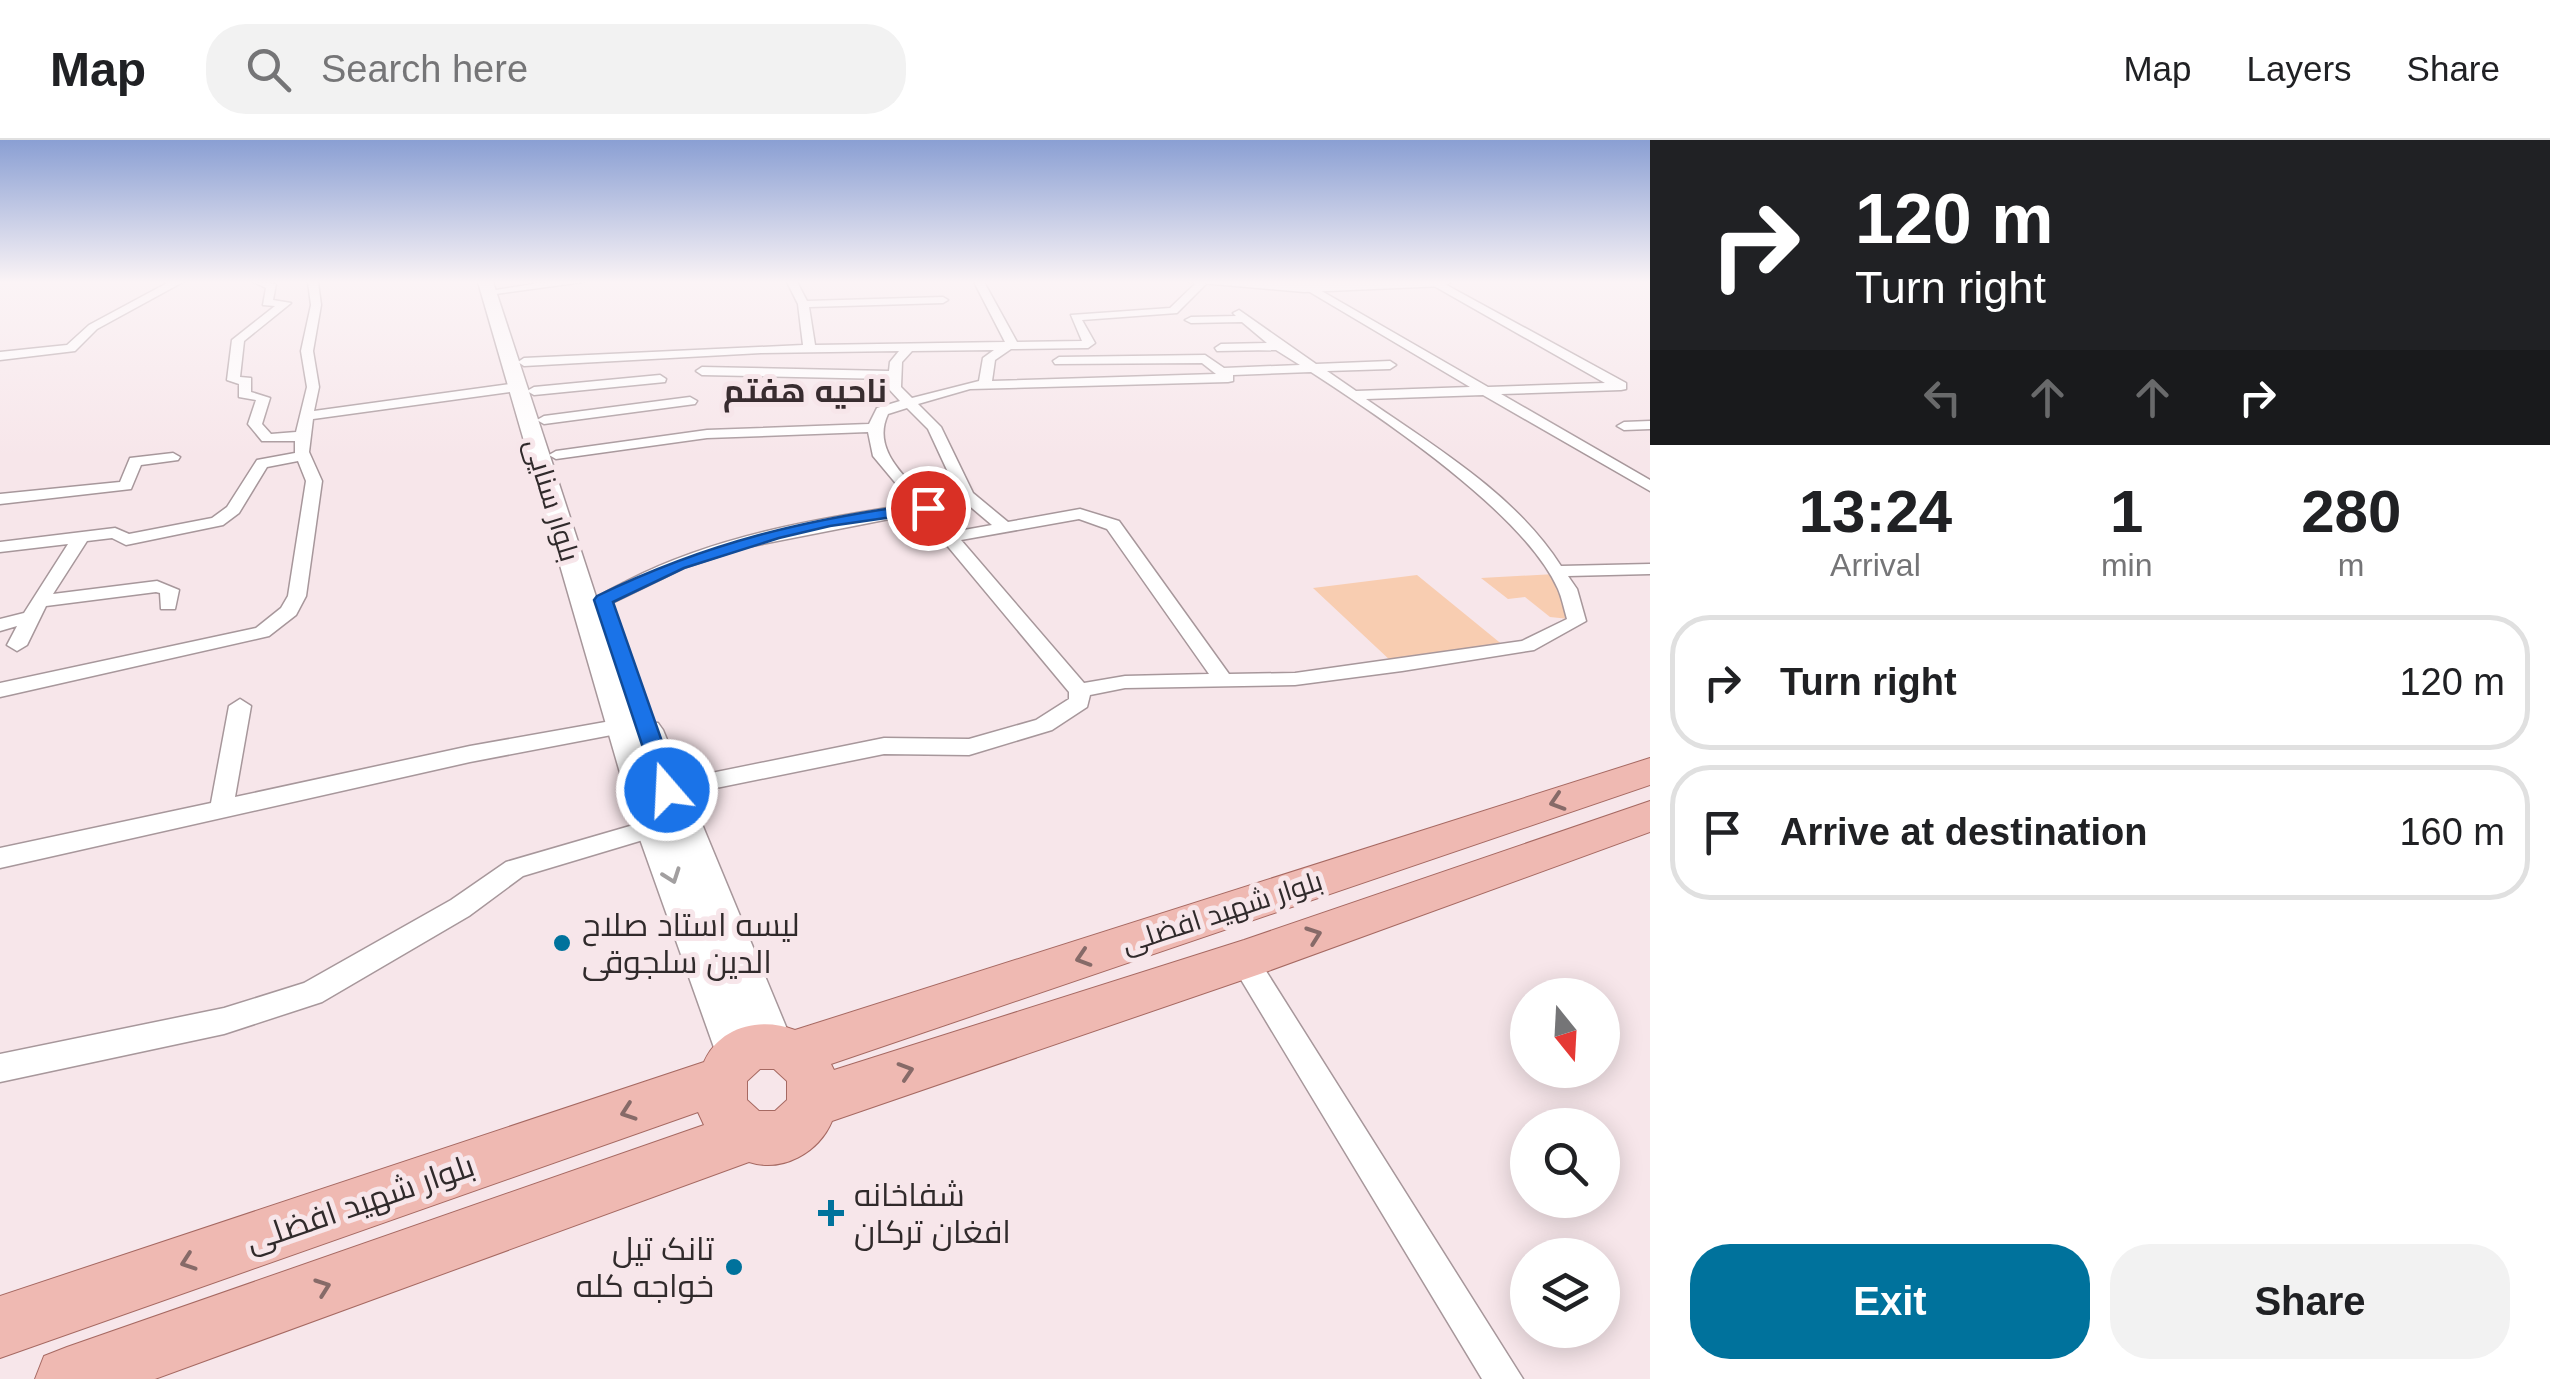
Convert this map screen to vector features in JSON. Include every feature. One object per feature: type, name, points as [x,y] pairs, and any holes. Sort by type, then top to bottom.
[{"type":"main road","name":"بلوار سنایی","points":[[512,340],[654,828],[756,1059]]},
{"type":"main road","name":"بلوار سنایی","points":[[525,380],[556,455],[756,1059]]},
{"type":"main road","name":"بلوار شهید افضلی","points":[[0,1327],[756,1059],[1650,771]]},
{"type":"main road","name":"بلوار شهید افضلی","points":[[814,1102],[1244,960],[1650,816]]},
{"type":"main road","points":[[66,1379],[748,1136],[762,1138],[789,1132],[814,1102],[812,1074],[756,1059],[720,1107],[726,1119],[748,1136]]},
{"type":"street","points":[[0,356],[71,348],[80,340]]},
{"type":"street","points":[[238,340],[233,380],[246,381],[244,394],[263,398],[254,424],[267,438],[302,436]]},
{"type":"street","points":[[0,690],[201,648],[272,626],[296,596],[314,482],[302,436],[314,386],[307,351],[309,340]]},
{"type":"street","points":[[808,340],[810,350]]},
{"type":"street","points":[[1010,340],[1012,344]]},
{"type":"street","points":[[1086,340],[1100,360]]},
{"type":"street","points":[[1079,690],[1126,682],[1295,679],[1527,646],[1577,621],[1575,602],[1560,571],[1481,490],[1354,395],[1269,340]]},
{"type":"street","points":[[1396,340],[1650,486]]},
{"type":"street","points":[[1354,395],[1427,390],[1454,395],[1620,386],[1536,340]]},
{"type":"street","points":[[984,385],[988,358],[1012,344]]},
{"type":"street","points":[[307,416],[525,380],[810,350],[1088,344]]},
{"type":"street","points":[[910,345],[896,362],[894,388],[934,426],[966,495],[1007,529]]},
{"type":"street","points":[[1221,348],[1277,346]]},
{"type":"street","points":[[667,790],[884,746],[969,747],[1012,738],[1044,725],[1080,702],[1079,690],[880,456],[874,428],[882,411],[910,400],[984,385],[1228,378],[1205,359],[1059,361]]},
{"type":"street","points":[[1222,372],[1390,365]]},
{"type":"street","points":[[702,371],[894,375]]},
{"type":"street","points":[[525,380],[660,379]]},
{"type":"street","points":[[544,420],[690,401]]},
{"type":"street","points":[[1624,426],[1650,425]]},
{"type":"street","points":[[556,455],[707,434],[874,428]]},
{"type":"street","points":[[0,546],[115,534],[126,540],[217,522],[232,510],[262,462],[305,456]]},
{"type":"street","points":[[0,499],[126,486],[135,461],[173,457]]},
{"type":"street","points":[[603,600],[677,564],[774,535],[830,521],[928,508]]},
{"type":"street","points":[[951,537],[1080,514],[1113,525],[1224,681]]},
{"type":"street","points":[[18,644],[81,537]]},
{"type":"street","points":[[1560,571],[1650,568]]},
{"type":"street","points":[[0,625],[36,608],[156,586],[170,590],[168,606]]},
{"type":"street","points":[[222,807],[240,706]]},
{"type":"street","points":[[0,858],[222,807],[577,732],[622,726]]},
{"type":"street","points":[[0,1068],[224,1021],[312,992],[460,908],[516,868],[654,828]]},
{"type":"street","points":[[1244,960],[1504,1379]]},
{"type":"shaded area","points":[[1555,574],[1569,619],[1550,617],[1525,597],[1508,599],[1481,578]]},
{"type":"shaded area","points":[[1417,575],[1504,646],[1392,662],[1313,588]]},
{"type":"place","name":"لیسه استاد صلاح الدین سلجوقی","points":[[562,943]]},
{"type":"place","name":"شفاخانه افغان ترکان","points":[[831,1213]]},
{"type":"place","name":"تانک تیل خواجه کله","points":[[734,1267]]},
{"type":"district","name":"ناحیه هفتم","points":[[805,391]]},
{"type":"route","points":[[667,790],[603,600],[677,564],[774,535],[830,521],[928,508]]}]
